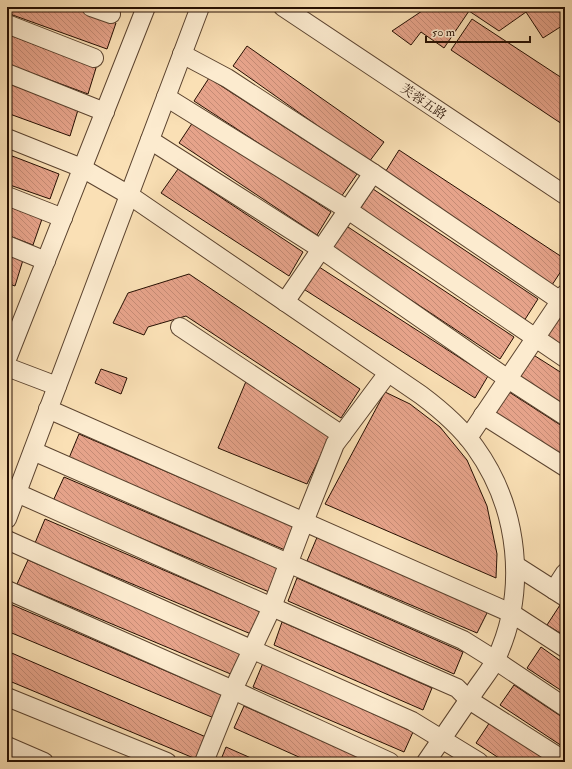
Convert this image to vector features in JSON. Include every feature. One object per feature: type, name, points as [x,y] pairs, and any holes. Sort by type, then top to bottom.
[{"type":"street","points":[[91,7],[111,14]]},
{"type":"street","points":[[7,359],[146,7]]},
{"type":"street","name":"芙蓉五路","points":[[283,7],[565,195]]},
{"type":"street","points":[[7,519],[182,54],[197,8]]},
{"type":"street","points":[[7,24],[94,58]]},
{"type":"street","points":[[182,54],[227,78],[373,173],[563,300],[535,338],[468,438]]},
{"type":"street","points":[[7,73],[105,112]]},
{"type":"street","points":[[166,97],[348,210],[565,358]]},
{"type":"street","points":[[7,138],[82,168],[129,195],[441,410],[475,447],[490,471],[505,504],[513,537],[515,555],[514,596],[507,632],[495,660],[426,762]]},
{"type":"street","points":[[150,140],[321,249],[508,379],[565,416]]},
{"type":"street","points":[[285,302],[373,173]]},
{"type":"street","points":[[7,196],[62,218]]},
{"type":"street","points":[[7,245],[46,261]]},
{"type":"street","points":[[180,327],[342,435]]},
{"type":"street","points":[[7,367],[57,386]]},
{"type":"street","points":[[204,762],[233,690],[272,607],[335,444],[388,373]]},
{"type":"street","points":[[48,410],[511,613],[565,648]]},
{"type":"street","points":[[483,415],[565,467]]},
{"type":"street","points":[[33,451],[463,640],[565,707]]},
{"type":"street","points":[[17,493],[457,688],[469,700],[565,761]]},
{"type":"street","points":[[7,540],[412,721],[479,762]]},
{"type":"street","points":[[515,565],[559,594],[565,573]]},
{"type":"street","points":[[7,590],[233,690],[390,762]]},
{"type":"street","points":[[7,696],[167,762]]},
{"type":"street","points":[[7,746],[44,762]]},
{"type":"building","points":[[7,7],[73,7],[116,23],[107,49],[7,13]]},
{"type":"building","points":[[428,7],[565,7],[565,24],[543,38],[526,12],[499,31],[469,11],[444,48],[421,32],[411,45],[392,31]]},
{"type":"building","points":[[472,19],[565,80],[565,126],[451,50]]},
{"type":"building","points":[[7,34],[96,68],[88,94],[7,64]]},
{"type":"building","points":[[247,46],[384,142],[369,162],[233,66]]},
{"type":"building","points":[[209,78],[357,174],[341,197],[194,101]]},
{"type":"building","points":[[7,83],[78,110],[70,136],[7,113]]},
{"type":"building","points":[[193,122],[331,212],[317,235],[179,143]]},
{"type":"building","points":[[399,150],[565,259],[565,265],[552,285],[384,174]]},
{"type":"building","points":[[7,154],[59,174],[50,199],[7,184]]},
{"type":"building","points":[[178,169],[303,252],[289,276],[161,193]]},
{"type":"building","points":[[373,189],[538,299],[524,321],[358,212]]},
{"type":"building","points":[[7,206],[42,219],[33,245],[7,235]]},
{"type":"building","points":[[345,225],[514,337],[500,359],[331,247]]},
{"type":"building","points":[[7,254],[23,260],[15,286],[7,283]]},
{"type":"building","points":[[316,265],[488,376],[475,398],[302,288]]},
{"type":"building","points":[[189,274],[360,389],[341,418],[186,316],[148,327],[144,335],[113,323],[128,293]]},
{"type":"building","points":[[558,317],[565,321],[565,352],[543,338]]},
{"type":"building","points":[[532,354],[565,375],[565,405],[518,375]]},
{"type":"building","points":[[101,369],[127,378],[121,394],[95,383]]},
{"type":"building","points":[[247,379],[330,436],[307,484],[218,448]]},
{"type":"building","points":[[385,392],[410,404],[440,427],[467,460],[487,506],[497,554],[496,578],[325,504]]},
{"type":"building","points":[[509,392],[565,428],[565,458],[495,413]]},
{"type":"building","points":[[79,434],[295,527],[285,550],[69,458]]},
{"type":"building","points":[[64,477],[279,569],[269,592],[53,501]]},
{"type":"building","points":[[45,519],[261,612],[251,634],[35,543]]},
{"type":"building","points":[[318,535],[489,609],[477,633],[307,561]]},
{"type":"building","points":[[28,560],[243,653],[233,675],[17,584]]},
{"type":"building","points":[[297,578],[463,652],[454,674],[288,601]]},
{"type":"building","points":[[8,603],[224,696],[214,718],[7,631]]},
{"type":"building","points":[[560,605],[565,608],[565,636],[547,625]]},
{"type":"building","points":[[282,622],[432,688],[423,710],[274,645]]},
{"type":"building","points":[[541,647],[565,664],[565,693],[527,668]]},
{"type":"building","points":[[7,651],[206,737],[196,759],[7,680]]},
{"type":"building","points":[[263,663],[413,732],[404,752],[253,687]]},
{"type":"building","points":[[514,685],[565,719],[565,748],[500,705]]},
{"type":"building","points":[[244,706],[369,762],[310,762],[234,728]]},
{"type":"building","points":[[490,722],[549,762],[505,762],[476,743]]},
{"type":"building","points":[[226,747],[260,762],[220,762]]}]
